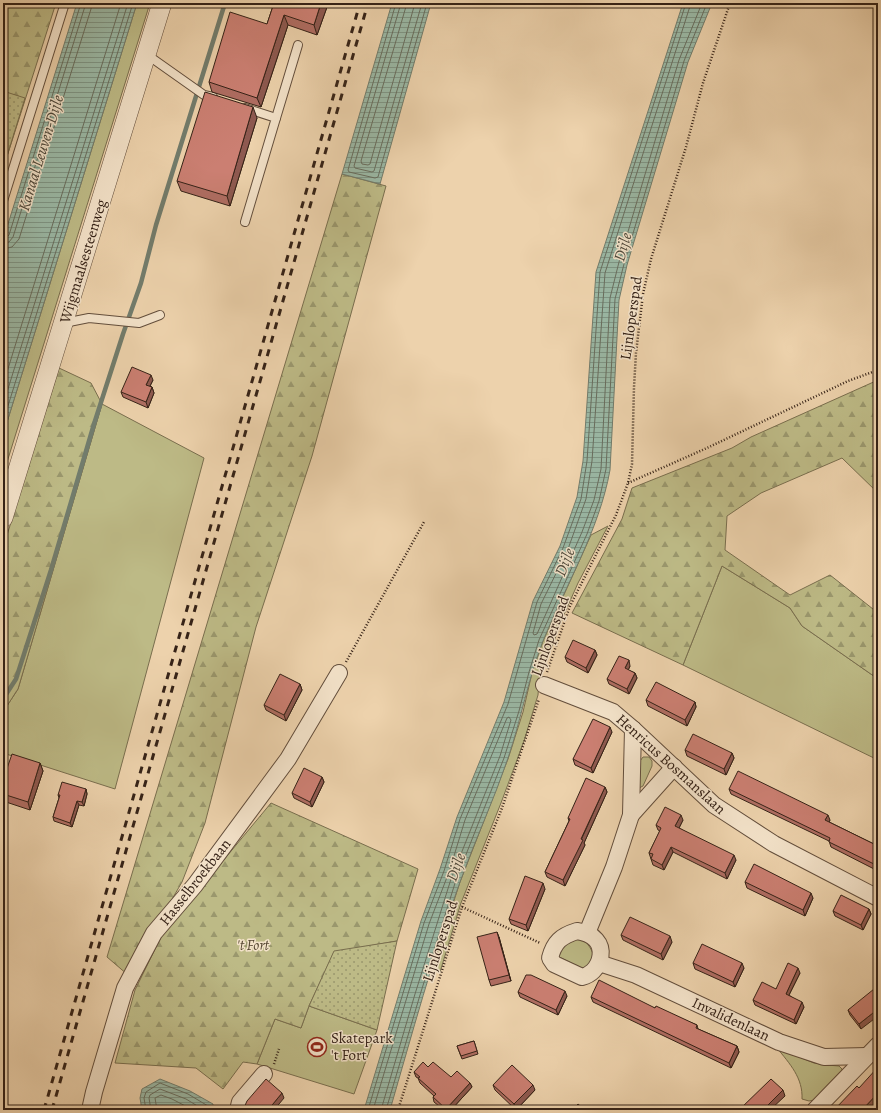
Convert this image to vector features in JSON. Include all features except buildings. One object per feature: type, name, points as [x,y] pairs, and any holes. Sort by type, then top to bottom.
[{"type":"street","name":"Wijgmaalsesteenweg","points":[[3,518],[162,3]]},
{"type":"street","name":"Hasselbroekbaan","points":[[90,1110],[125,988],[154,933],[195,885],[288,759],[340,673]]},
{"type":"street","name":"Henricus Bosmanslaan","points":[[544,685],[613,712],[714,805],[774,844],[878,898]]},
{"type":"street","points":[[587,933],[614,867],[631,815],[633,729]]},
{"type":"street","points":[[631,815],[674,767]]},
{"type":"street","points":[[577,931],[587,933],[597,940],[601,951],[599,963],[593,972],[582,978],[554,964],[550,958],[552,949],[560,939],[567,934],[577,931]]},
{"type":"street","name":"Invalidenlaan","points":[[599,963],[636,975],[779,1042],[824,1058],[872,1051]]},
{"type":"street","points":[[815,1110],[872,1051]]},
{"type":"street","points":[[238,1110],[241,1101],[264,1074]]},
{"type":"lane","points":[[3,200],[65,3]]},
{"type":"lane","points":[[245,222],[298,45]]},
{"type":"lane","points":[[146,54],[204,95],[219,99]]},
{"type":"lane","points":[[240,106],[276,118]]},
{"type":"lane","points":[[64,324],[89,318],[137,323],[160,315]]},
{"type":"path","name":"Lijnloperspad","points":[[398,1110],[462,907],[502,808],[570,606],[616,515],[628,483],[632,464],[636,353],[643,294],[651,259],[686,147],[703,83],[730,3]]},
{"type":"path","points":[[628,483],[707,448],[848,381],[878,370]]},
{"type":"path","points":[[340,673],[424,522]]},
{"type":"path","points":[[462,907],[552,949]]},
{"type":"green space","points":[[3,3],[56,3],[3,169]]},
{"type":"green space","points":[[137,3],[150,3],[3,475],[3,435]]},
{"type":"green space","points":[[3,91],[25,98],[3,169]]},
{"type":"green space","points":[[342,174],[386,186],[312,456],[256,627],[205,823],[182,882],[128,975],[107,957]]},
{"type":"green space","points":[[59,368],[91,383],[102,404],[18,689],[3,712],[3,548]]},
{"type":"green space","points":[[878,380],[878,493],[842,458],[761,493],[727,516],[725,550],[790,595],[830,575],[878,613],[878,679],[802,626],[790,608],[722,566],[683,665],[572,613],[622,519],[632,488],[732,448],[751,437]]},
{"type":"green space","points":[[102,404],[204,458],[115,789],[3,753],[3,712],[18,689]]},
{"type":"green space","points":[[608,526],[578,583],[563,617],[539,682],[538,695],[524,741],[461,903],[440,972],[432,969],[460,882],[508,759],[523,712],[532,673],[543,641],[591,535]]},
{"type":"green space","points":[[722,566],[790,608],[802,626],[878,679],[878,760],[683,665]]},
{"type":"green space","points":[[643,757],[649,757],[652,761],[652,766],[643,786],[639,788],[640,761]]},
{"type":"green space","name":"'t Fort","points":[[271,803],[418,869],[397,941],[334,952],[309,1006],[301,1028],[275,1019],[257,1064],[243,1062],[223,1089],[196,1068],[115,1063],[135,990],[163,933]]},
{"type":"green space","points":[[576,939],[583,940],[588,944],[594,957],[584,969],[557,956],[560,945]]},
{"type":"green space","points":[[397,941],[377,1030],[309,1006],[334,951]]},
{"type":"green space","name":"Skatepark 't Fort","points":[[309,1006],[377,1030],[354,1094],[257,1064],[275,1019],[301,1028]]},
{"type":"green space","points":[[777,1048],[814,1063],[839,1066],[842,1069],[842,1074],[815,1100],[809,1101],[802,1099],[802,1091],[798,1078]]},
{"type":"water","name":"Kanaal Leuven-Dijle","points":[[77,3],[137,3],[3,435],[3,240]]},
{"type":"water","points":[[392,3],[431,3],[380,184],[342,174]]},
{"type":"water","name":"Dijle","points":[[683,3],[712,3],[688,62],[627,265],[619,300],[610,470],[605,493],[590,536],[538,655],[508,758],[450,910],[390,1110],[364,1110],[421,921],[457,817],[504,702],[533,601],[560,546],[577,497],[583,461],[596,272]]},
{"type":"water","points":[[160,1079],[190,1091],[213,1104],[213,1110],[142,1110],[140,1098],[142,1089]]},
{"type":"waterway","points":[[3,699],[16,679],[51,570],[94,424],[141,283],[156,225],[225,3]]},
{"type":"railway","points":[[44,1110],[360,3]]},
{"type":"railway","points":[[52,1110],[368,3]]},
{"type":"place","name":"Skatepark 't Fort","points":[[317,1047]]}]
